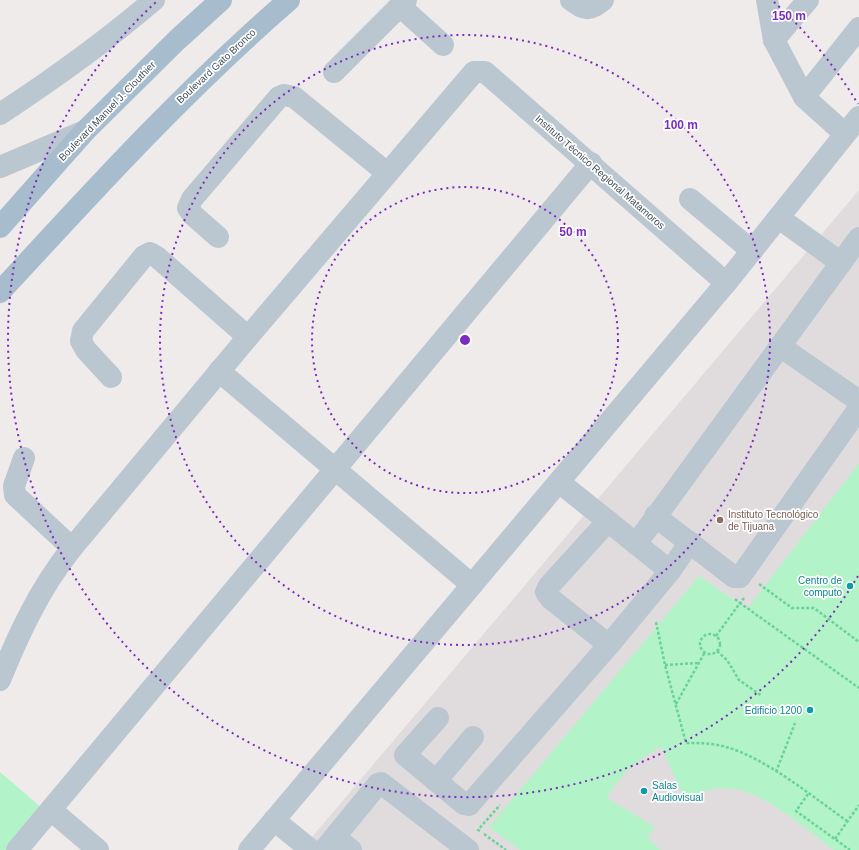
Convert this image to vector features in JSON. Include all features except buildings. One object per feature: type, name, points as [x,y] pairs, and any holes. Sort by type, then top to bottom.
[{"type":"main road","name":"Boulevard Manuel J. Clouthier","points":[[0,227],[85,131],[177,40],[221,0]]},
{"type":"main road","name":"Boulevard Gato Bronco","points":[[0,292],[146,134],[256,29],[289,0]]},
{"type":"street","points":[[0,114],[64,72],[120,30],[154,0]]},
{"type":"street","points":[[572,0],[584,8],[592,8],[603,0]]},
{"type":"street","points":[[767,0],[774,40],[804,97],[845,134]]},
{"type":"street","points":[[774,40],[808,0]]},
{"type":"street","points":[[334,72],[403,3],[443,45]]},
{"type":"street","points":[[804,97],[859,28]]},
{"type":"street","name":"Instituto Técnico Regional Matamoros","points":[[388,173],[470,76],[474,72],[485,72],[591,163],[726,283]]},
{"type":"street","points":[[0,680],[19,634],[52,573],[219,371],[388,173],[294,97],[284,95],[278,97],[192,198],[188,208],[193,215],[218,237]]},
{"type":"street","points":[[249,850],[726,283],[859,117]]},
{"type":"street","points":[[0,167],[85,131]]},
{"type":"street","points":[[17,850],[591,163]]},
{"type":"street","points":[[690,199],[752,251]]},
{"type":"street","points":[[779,218],[841,263]]},
{"type":"street","points":[[636,544],[859,238]]},
{"type":"street","points":[[111,377],[86,350],[81,341],[83,331],[144,256],[150,253],[157,257],[248,337]]},
{"type":"street","points":[[781,347],[859,401]]},
{"type":"street","points":[[219,371],[472,585]]},
{"type":"street","points":[[655,516],[734,577],[740,577],[859,408]]},
{"type":"street","points":[[24,458],[14,486],[15,495],[72,548]]},
{"type":"street","points":[[559,482],[670,571]]},
{"type":"street","points":[[608,521],[549,586],[546,592],[551,599],[609,645]]},
{"type":"street","points":[[438,718],[405,754],[406,757],[464,804],[470,805],[609,645],[670,571],[690,542]]},
{"type":"street","points":[[436,781],[473,737]]},
{"type":"street","points":[[395,794],[417,766]]},
{"type":"street","points":[[337,846],[378,784],[381,783],[468,850]]},
{"type":"street","points":[[51,810],[98,850]]},
{"type":"street","points":[[274,820],[310,850]]},
{"type":"path","points":[[756,581],[792,608],[814,608],[859,642]]},
{"type":"path","points":[[716,636],[748,592]]},
{"type":"path","points":[[734,598],[859,688]]},
{"type":"path","points":[[651,627],[660,616]]},
{"type":"path","points":[[656,621],[665,665],[686,743],[707,743],[727,747],[748,755],[776,772],[847,821]]},
{"type":"path","points":[[707,635],[716,636],[720,645],[717,651],[711,654],[705,652],[700,644],[702,638],[707,635]]},
{"type":"path","points":[[717,651],[727,660],[739,680],[762,696]]},
{"type":"path","points":[[676,704],[705,652]]},
{"type":"path","points":[[665,665],[699,663]]},
{"type":"path","points":[[776,772],[795,723]]},
{"type":"path","points":[[808,794],[796,811],[850,850]]},
{"type":"path","points":[[504,800],[478,830],[506,850]]},
{"type":"path","points":[[835,839],[859,805]]},
{"type":"shaded area","name":"Instituto Tecnológico de Tijuana","points":[[859,190],[859,850],[301,850]]},
{"type":"green space","points":[[859,463],[859,850],[834,850],[782,811],[752,794],[720,788],[703,792],[685,800],[661,747],[644,757],[630,768],[623,775],[607,798],[655,827],[647,838],[661,850],[520,850],[489,827],[699,576],[747,609]]},
{"type":"green space","points":[[0,772],[43,809],[9,850],[0,850]]},
{"type":"place","name":"Instituto Tecnológico de Tijuana","points":[[720,520]]},
{"type":"place","name":"Centro de computo","points":[[850,586]]},
{"type":"place","name":"Edificio 1200","points":[[810,710]]},
{"type":"place","name":"Salas Audiovisual","points":[[644,791]]}]
